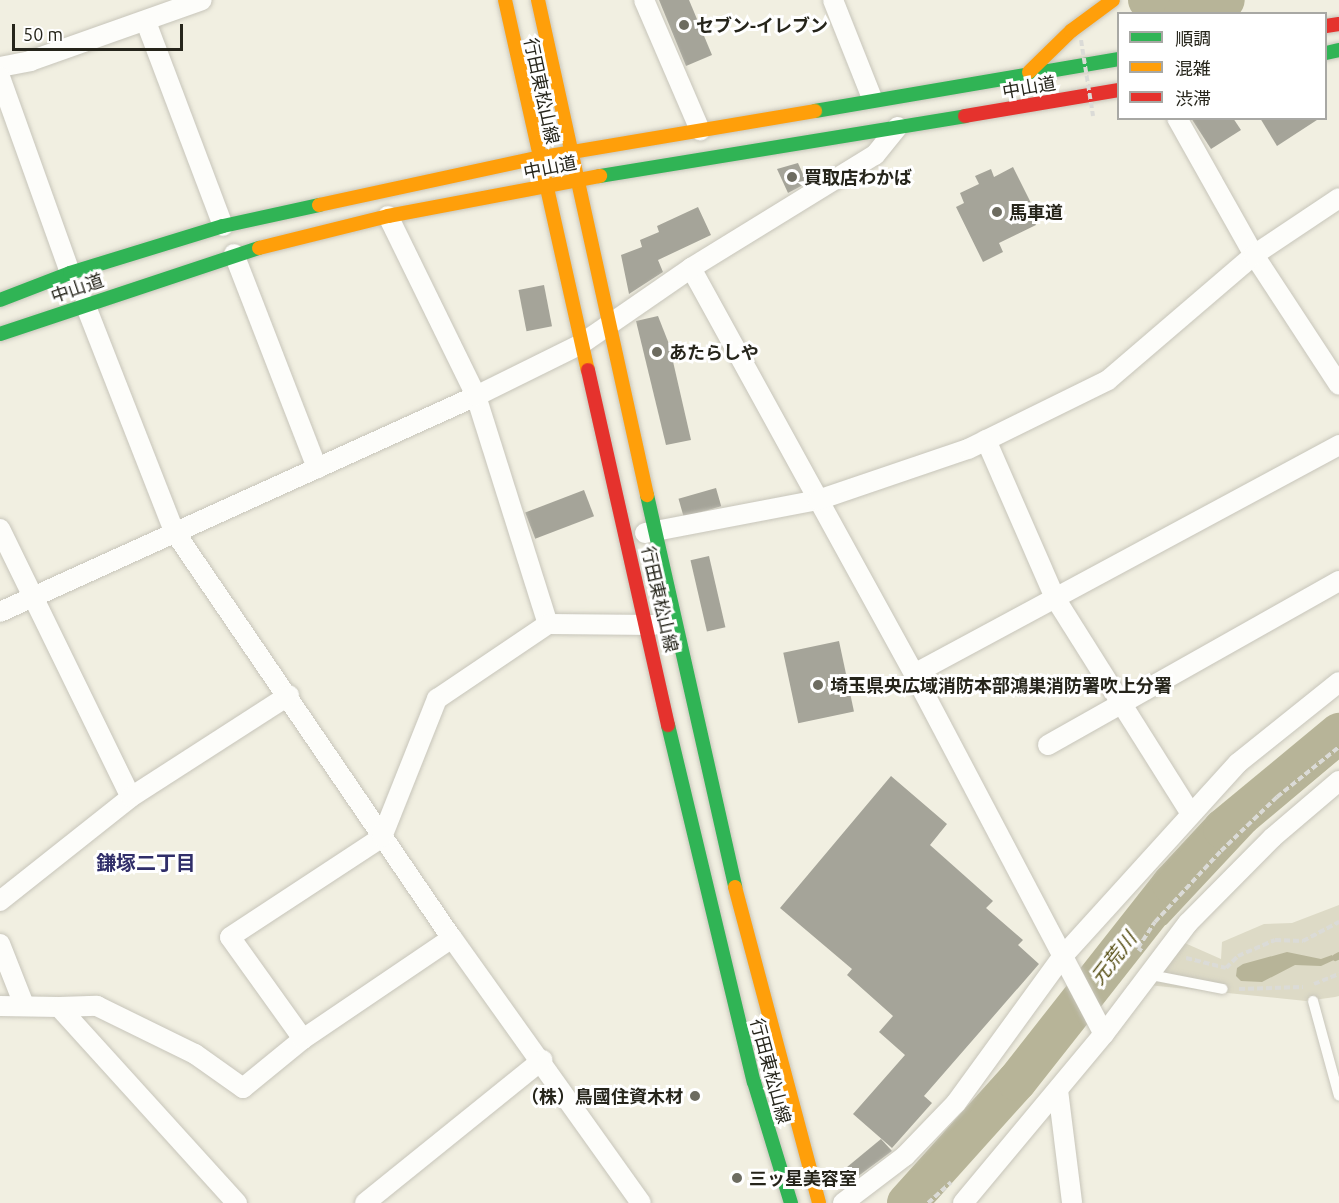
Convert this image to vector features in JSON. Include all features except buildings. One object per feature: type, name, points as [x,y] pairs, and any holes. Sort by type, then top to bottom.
[{"type":"main road","name":"行田東松山線","points":[[505,0],[537,158],[627,537],[700,865],[754,1082],[791,1203]]},
{"type":"main road","name":"行田東松山線","points":[[538,0],[727,856],[819,1203]]},
{"type":"main road","points":[[1029,72],[1108,4]]},
{"type":"main road","name":"中山道","points":[[0,300],[70,273],[223,226],[537,158],[872,98],[1117,59]]},
{"type":"main road","name":"中山道","points":[[0,334],[234,255],[388,216],[578,180],[1117,90]]},
{"type":"street","points":[[0,67],[30,61],[146,22],[202,0]]},
{"type":"street","points":[[644,0],[700,130]]},
{"type":"street","points":[[833,0],[872,98]]},
{"type":"street","points":[[146,22],[223,226]]},
{"type":"street","points":[[0,77],[70,273]]},
{"type":"street","points":[[1178,120],[1254,255],[1338,379]]},
{"type":"street","points":[[0,612],[174,531],[476,396],[581,344],[691,268],[875,154],[898,127]]},
{"type":"street","points":[[627,537],[818,501],[986,440],[1108,381],[1254,255],[1339,198]]},
{"type":"street","points":[[388,216],[476,396],[548,624]]},
{"type":"street","points":[[234,255],[316,468]]},
{"type":"street","points":[[691,268],[914,674],[1104,1034]]},
{"type":"street","points":[[84,304],[174,531],[289,695],[382,837],[452,938],[542,1060],[641,1203]]},
{"type":"street","points":[[986,440],[1055,598],[1191,814]]},
{"type":"street","points":[[914,674],[1339,445]]},
{"type":"street","points":[[0,529],[131,797]]},
{"type":"street","points":[[1048,745],[1120,702],[1339,581]]},
{"type":"street","points":[[303,1039],[230,937],[382,837],[436,699],[548,624],[647,626],[674,622]]},
{"type":"street","points":[[843,1203],[905,1156],[956,1103],[1062,957],[1238,764],[1339,682]]},
{"type":"street","points":[[0,901],[131,797],[289,695]]},
{"type":"street","points":[[963,1203],[1104,1034],[1164,952],[1272,838],[1337,787]]},
{"type":"street","points":[[0,1006],[97,1006],[195,1054],[243,1088],[303,1039],[452,938]]},
{"type":"street","points":[[0,944],[24,1005]]},
{"type":"street","points":[[59,1007],[237,1203]]},
{"type":"street","points":[[366,1203],[542,1060]]},
{"type":"street","points":[[1058,1090],[1072,1203]]},
{"type":"lane","points":[[1146,974],[1223,989]]},
{"type":"lane","points":[[1313,1001],[1339,1096]]},
{"type":"path","points":[[1081,40],[1093,116]]},
{"type":"path","points":[[1138,948],[1155,922],[1221,851],[1277,797],[1339,747]]},
{"type":"path","points":[[1164,952],[1226,968],[1238,956],[1275,940],[1303,941],[1339,922]]},
{"type":"path","points":[[1223,989],[1306,987],[1339,974]]},
{"type":"shaded area","points":[[1339,905],[1339,996],[1306,1001],[1148,985],[1178,940],[1221,959],[1222,942],[1264,924],[1292,923]]},
{"type":"shaded area","points":[[1287,952],[1321,959],[1332,955],[1334,960],[1321,966],[1295,965],[1262,982],[1241,981],[1236,976],[1237,968],[1243,964]]},
{"type":"waterway","points":[[1148,0],[1158,12]]},
{"type":"waterway","points":[[1190,12],[1225,0]]},
{"type":"waterway","name":"元荒川","points":[[907,1203],[1017,1081],[1172,884],[1223,829],[1339,733]]},
{"type":"waterway","points":[[1164,921],[1252,827],[1339,754]]},
{"type":"waterway","points":[[1335,957],[1339,955]]},
{"type":"traffic: fast","points":[[1327,53],[1339,50]]},
{"type":"traffic: fast","points":[[815,111],[1117,59]]},
{"type":"traffic: fast","points":[[600,176],[965,116]]},
{"type":"traffic: fast","points":[[0,300],[70,273],[223,226],[319,205]]},
{"type":"traffic: fast","points":[[0,334],[259,248]]},
{"type":"traffic: fast","points":[[647,495],[735,887]]},
{"type":"traffic: fast","points":[[668,725],[754,1082],[791,1203]]},
{"type":"traffic: slow","points":[[505,0],[588,370]]},
{"type":"traffic: slow","points":[[538,0],[647,495]]},
{"type":"traffic: slow","points":[[1029,72],[1071,31],[1113,0]]},
{"type":"traffic: slow","points":[[319,205],[537,158],[815,111]]},
{"type":"traffic: slow","points":[[259,248],[388,216],[600,176]]},
{"type":"traffic: slow","points":[[735,887],[819,1203]]},
{"type":"traffic: jam","points":[[1327,26],[1339,24]]},
{"type":"traffic: jam","points":[[965,116],[1117,90]]},
{"type":"traffic: jam","points":[[588,370],[668,725]]},
{"type":"place","name":"セブン-イレブン","points":[[684,25]]},
{"type":"place","name":"買取店わかば","points":[[792,177]]},
{"type":"place","name":"馬車道","points":[[997,212]]},
{"type":"place","name":"あたらしや","points":[[657,352]]},
{"type":"place","name":"埼玉県央広域消防本部鴻巣消防署吹上分署","points":[[818,685]]},
{"type":"place","name":"（株）鳥國住資木材","points":[[695,1096]]},
{"type":"place","name":"三ッ星美容室","points":[[737,1178]]},
{"type":"district","name":"鎌塚二丁目","points":[[146,862]]}]
